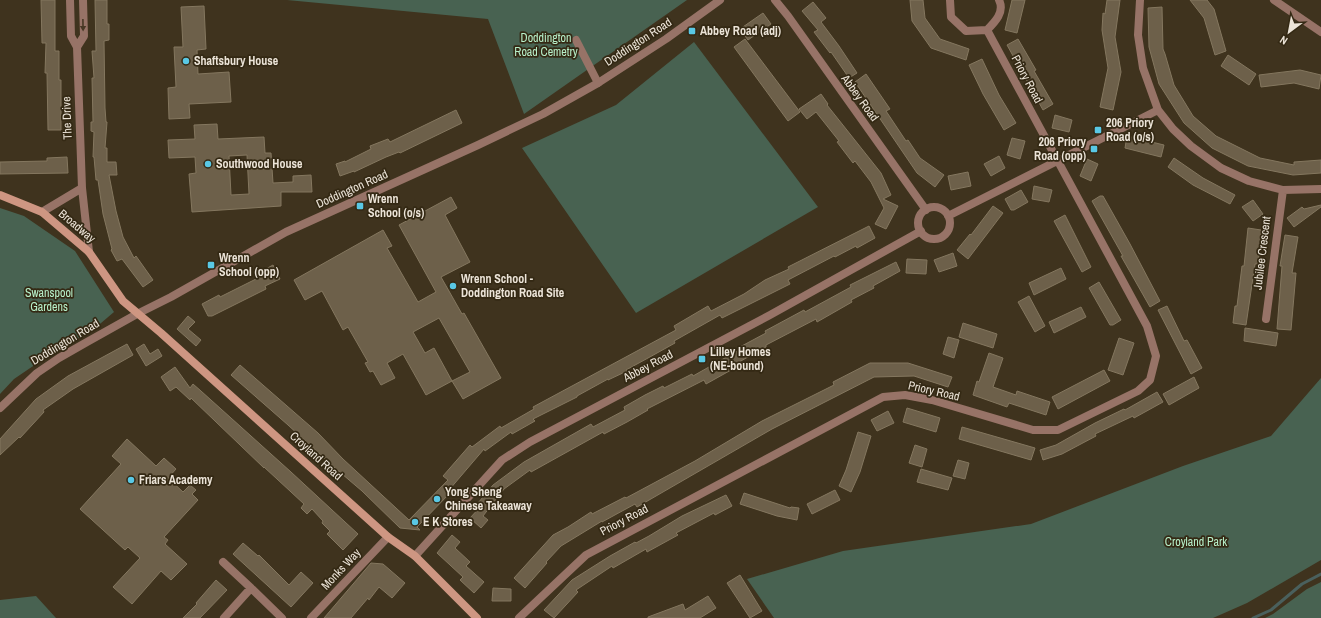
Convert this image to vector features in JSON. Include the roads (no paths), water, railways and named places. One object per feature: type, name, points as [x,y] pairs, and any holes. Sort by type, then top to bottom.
[{"type":"main road","name":"Broadway","points":[[0,195],[42,212],[89,252],[118,295],[137,314]]},
{"type":"main road","name":"Croyland Road","points":[[137,314],[161,333],[388,537],[415,556],[478,618]]},
{"type":"street","name":"The Drive","points":[[70,0],[71,36],[77,47],[82,188],[89,252]]},
{"type":"street","name":"The Drive","points":[[77,47],[84,36],[83,0]]},
{"type":"street","name":"Doddington Road","points":[[0,408],[37,373],[59,358],[286,232],[543,114],[598,83],[666,39],[720,0]]},
{"type":"street","name":"Abbey Road","points":[[775,0],[788,16],[926,210]]},
{"type":"street","points":[[950,0],[951,17],[966,31],[987,30],[998,18],[1001,4],[999,0]]},
{"type":"street","points":[[1140,0],[1138,34],[1142,68],[1158,110],[1173,129],[1191,146],[1221,168],[1249,181],[1283,190],[1321,189]]},
{"type":"street","points":[[1274,0],[1321,32]]},
{"type":"street","name":"Priory Road","points":[[519,618],[586,555],[883,397],[905,395],[918,397],[1033,430],[1058,430],[1138,391],[1150,380],[1156,356],[1147,326],[987,30]]},
{"type":"street","points":[[576,40],[598,83]]},
{"type":"street","points":[[948,216],[1158,110]]},
{"type":"street","points":[[42,212],[82,188]]},
{"type":"street","name":"Jubilee Crescent","points":[[1266,320],[1283,190]]},
{"type":"street","points":[[933,208],[940,209],[948,216],[950,223],[949,230],[942,237],[935,239],[928,238],[919,228],[920,216],[926,210],[933,208]]},
{"type":"street","name":"Abbey Road","points":[[415,556],[502,460],[530,442],[770,316],[921,231]]},
{"type":"street","name":"Monks Way","points":[[311,618],[388,537]]},
{"type":"street","points":[[223,562],[282,618]]},
{"type":"street","points":[[224,618],[251,588]]},
{"type":"waterway","points":[[1253,618],[1271,610],[1302,584],[1321,574]]},
{"type":"place","name":"Abbey Road (adj)","points":[[692,31]]},
{"type":"place","name":"Shaftsbury House","points":[[186,61]]},
{"type":"place","name":"206 Priory Road (o/s)","points":[[1098,130]]},
{"type":"place","name":"206 Priory Road (opp)","points":[[1094,149]]},
{"type":"place","name":"Southwood House","points":[[208,164]]},
{"type":"place","name":"Wrenn School (o/s)","points":[[360,206]]},
{"type":"place","name":"Wrenn School (opp)","points":[[211,265]]},
{"type":"place","name":"Wrenn School - Doddington Road Site","points":[[453,286]]},
{"type":"place","name":"Lilley Homes (NE-bound)","points":[[702,359]]},
{"type":"place","name":"Friars Academy","points":[[131,480]]},
{"type":"place","name":"Yong Sheng Chinese Takeaway","points":[[437,499]]},
{"type":"place","name":"E K Stores","points":[[415,522]]},
{"type":"park label","name":"Doddington Road Cemetry","points":[[546,45]]},
{"type":"park label","name":"Swanspool Gardens","points":[[49,300]]},
{"type":"park label","name":"Croyland Park","points":[[1196,542]]}]
